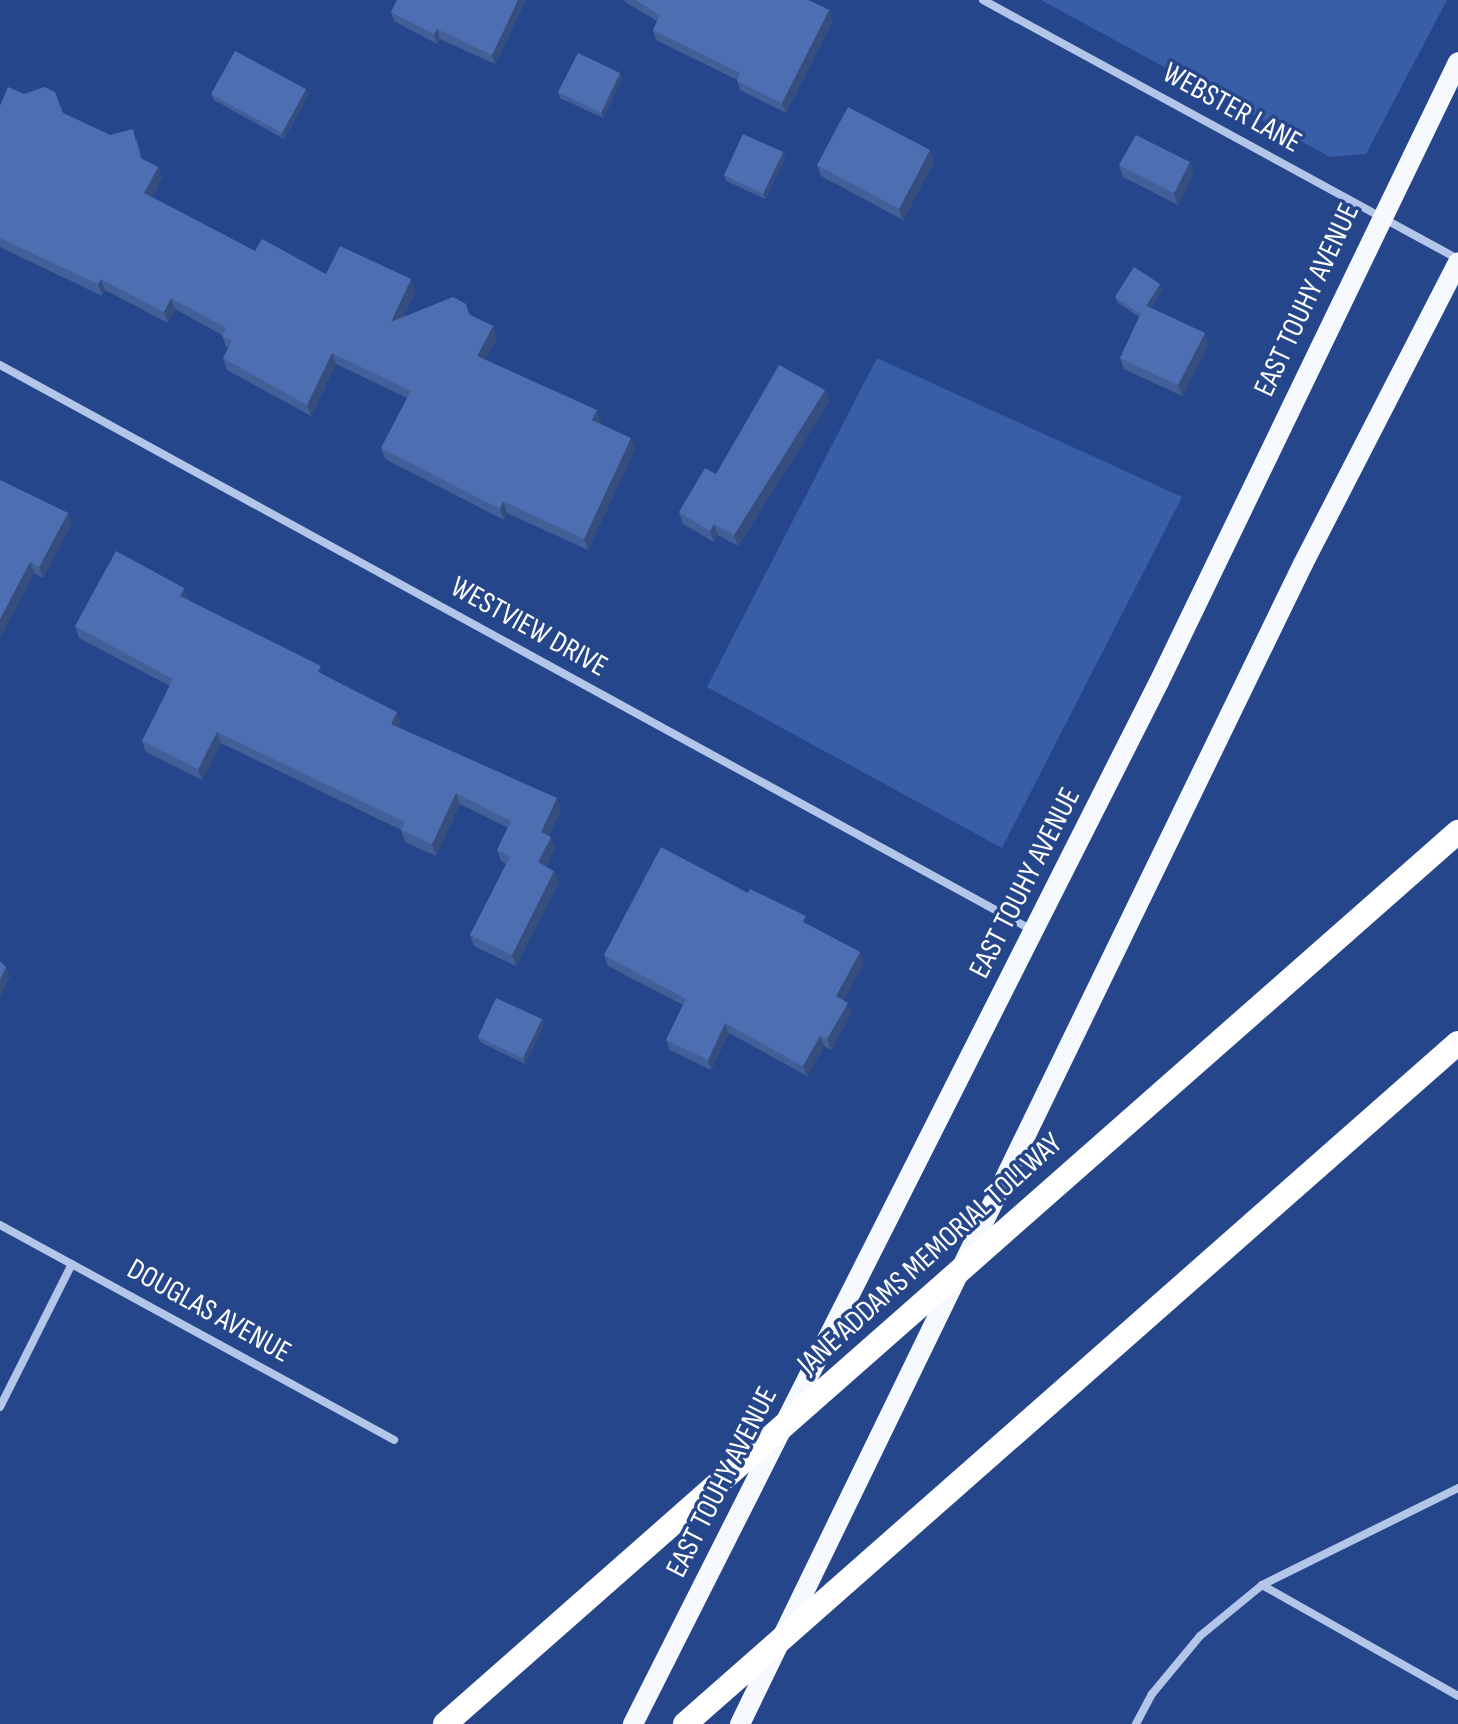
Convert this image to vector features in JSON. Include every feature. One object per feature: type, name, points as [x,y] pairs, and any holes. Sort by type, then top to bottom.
[{"type":"highway","name":"JANE ADDAMS MEMORIAL TOLLWAY","points":[[445,1724],[1458,832]]},
{"type":"highway","points":[[685,1724],[1458,1043]]},
{"type":"main road","name":"EAST TOUHY AVENUE","points":[[633,1724],[1035,931],[1380,216],[1458,62]]},
{"type":"main road","points":[[740,1724],[1303,564],[1458,261]]},
{"type":"street","name":"WEBSTER LANE","points":[[983,0],[1458,261]]},
{"type":"street","name":"WESTVIEW DRIVE","points":[[0,365],[1035,931]]},
{"type":"street","name":"DOUGLAS AVENUE","points":[[0,1225],[394,1440]]},
{"type":"street","points":[[0,1407],[72,1264]]},
{"type":"street","points":[[1136,1724],[1152,1694],[1200,1636],[1262,1585],[1458,1488]]},
{"type":"street","points":[[1262,1585],[1458,1696]]},
{"type":"shaded area","points":[[1041,0],[1447,0],[1366,154],[1330,157]]},
{"type":"shaded area","points":[[877,358],[1182,497],[1002,848],[707,687]]},
{"type":"building","points":[[397,0],[518,0],[492,55],[437,29],[434,34],[391,12]]},
{"type":"building","points":[[635,0],[808,0],[829,10],[782,103],[737,81],[740,73],[653,30],[660,15]]},
{"type":"building","points":[[235,51],[306,89],[282,133],[211,94]]},
{"type":"building","points":[[578,53],[620,73],[601,113],[558,92]]},
{"type":"building","points":[[8,87],[24,94],[44,87],[55,92],[63,113],[110,135],[133,129],[140,158],[158,167],[144,193],[255,251],[262,239],[326,274],[340,246],[411,279],[391,322],[453,297],[466,304],[468,314],[493,326],[477,356],[597,410],[592,420],[631,438],[584,539],[503,501],[500,509],[381,448],[411,391],[332,353],[307,405],[223,358],[232,341],[222,336],[226,328],[171,298],[164,312],[101,279],[98,284],[0,238],[0,106]]},
{"type":"building","points":[[848,107],[930,150],[899,209],[817,165]]},
{"type":"building","points":[[743,134],[783,152],[763,194],[724,175]]},
{"type":"building","points":[[1136,135],[1190,162],[1174,193],[1119,165]]},
{"type":"building","points":[[1134,267],[1160,284],[1141,314],[1115,297]]},
{"type":"building","points":[[1145,305],[1205,333],[1178,385],[1120,358]]},
{"type":"building","points":[[779,365],[825,390],[734,535],[714,524],[710,531],[679,512],[705,468],[716,474]]},
{"type":"building","points":[[0,480],[68,513],[39,567],[30,562],[0,619]]},
{"type":"building","points":[[116,551],[184,588],[180,596],[321,666],[318,672],[397,712],[391,724],[557,798],[541,832],[551,837],[538,862],[554,871],[512,955],[470,935],[510,857],[497,850],[511,821],[456,793],[432,844],[401,830],[405,822],[217,732],[198,769],[142,741],[173,679],[75,626]]},
{"type":"building","points":[[661,847],[748,893],[750,889],[806,916],[803,922],[860,952],[836,996],[848,1003],[827,1039],[820,1036],[803,1066],[725,1023],[708,1060],[666,1040],[686,999],[604,955]]},
{"type":"building","points":[[0,961],[6,967],[0,980]]},
{"type":"building","points":[[496,998],[542,1019],[523,1058],[478,1037]]}]
